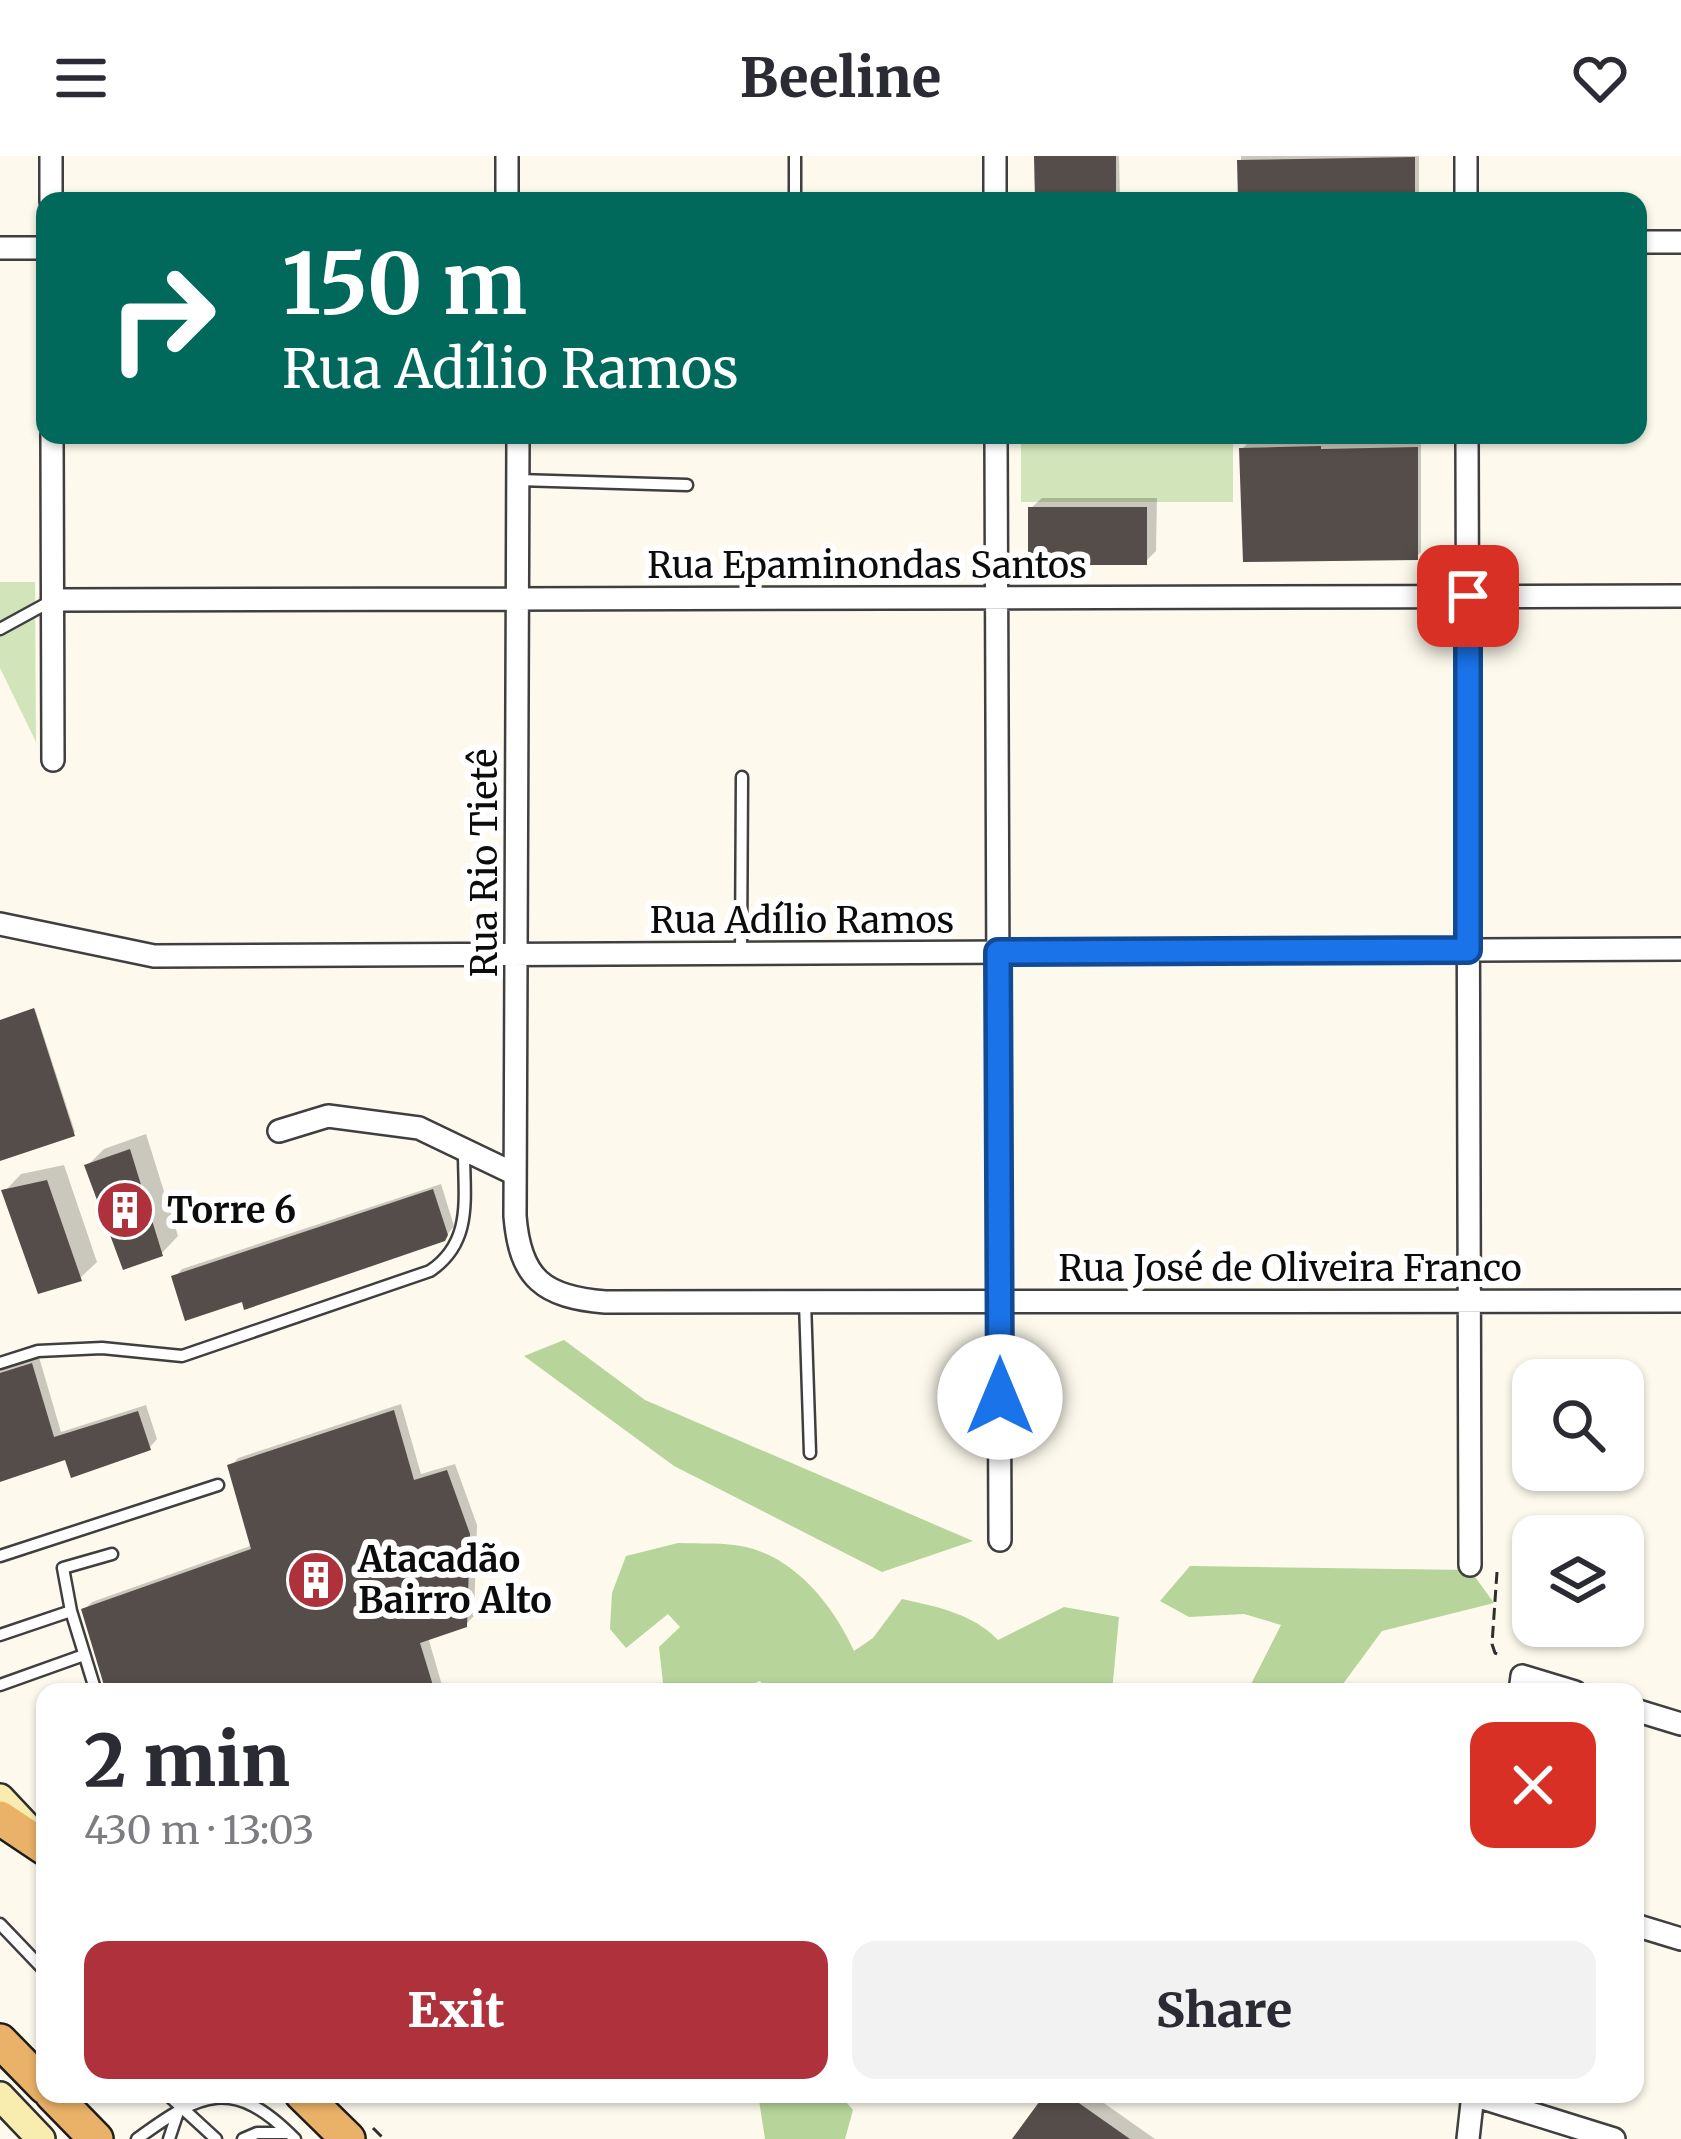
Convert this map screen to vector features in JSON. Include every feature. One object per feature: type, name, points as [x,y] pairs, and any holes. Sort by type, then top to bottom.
[{"type":"highway","points":[[0,1818],[36,1841]]},
{"type":"highway","points":[[0,2041],[36,2078]]},
{"type":"highway","points":[[61,2103],[96,2139]]},
{"type":"highway","points":[[311,2103],[348,2139]]},
{"type":"main road","points":[[0,1798],[36,1837]]},
{"type":"main road","points":[[0,2096],[41,2139]]},
{"type":"street","points":[[51,156],[51,192]]},
{"type":"street","points":[[507,156],[507,192]]},
{"type":"street","points":[[994,156],[995,192]]},
{"type":"street","points":[[1466,156],[1466,192]]},
{"type":"street","points":[[1647,242],[1681,242]]},
{"type":"street","points":[[0,248],[36,248]]},
{"type":"street","points":[[52,444],[53,760]]},
{"type":"street","name":"Rua Rio Tietê","points":[[518,444],[515,1174],[517,1237],[528,1269],[541,1285]]},
{"type":"street","points":[[996,444],[1000,1540]]},
{"type":"street","points":[[1467,444],[1470,1564]]},
{"type":"street","name":"Rua Epaminondas Santos","points":[[52,600],[1681,596]]},
{"type":"street","name":"Rua Adílio Ramos","points":[[0,925],[154,956],[1681,949]]},
{"type":"street","points":[[279,1131],[328,1116],[419,1128],[515,1174]]},
{"type":"street","name":"Rua José de Oliveira Franco","points":[[541,1285],[560,1294],[605,1302],[1681,1301]]},
{"type":"street","points":[[1644,1713],[1681,1724]]},
{"type":"street","points":[[1644,1928],[1681,1940]]},
{"type":"street","points":[[1468,2139],[1472,2103]]},
{"type":"street","points":[[1499,2103],[1614,2139]]},
{"type":"lane","points":[[795,156],[795,192]]},
{"type":"lane","points":[[518,480],[687,484]]},
{"type":"lane","points":[[0,629],[52,600]]},
{"type":"lane","points":[[741,953],[742,777]]},
{"type":"lane","points":[[0,1363],[38,1351],[80,1349],[182,1355],[430,1271],[451,1257],[463,1224],[464,1149]]},
{"type":"lane","points":[[805,1302],[810,1453]]},
{"type":"lane","points":[[0,1556],[218,1485]]},
{"type":"lane","points":[[93,1683],[63,1568],[112,1553]]},
{"type":"lane","points":[[0,1635],[71,1611]]},
{"type":"lane","points":[[0,1685],[85,1655]]},
{"type":"lane","points":[[0,1924],[36,1962]]},
{"type":"lane","points":[[176,2103],[216,2139]]},
{"type":"lane","points":[[137,2139],[181,2107],[196,2103]]},
{"type":"lane","points":[[247,2103],[268,2113],[291,2136]]},
{"type":"lane","points":[[169,2139],[173,2117],[181,2107]]},
{"type":"lane","points":[[243,2139],[256,2133],[291,2136]]},
{"type":"path","points":[[1497,1572],[1492,1644],[1502,1656]]},
{"type":"green space","points":[[1021,444],[1233,444],[1233,502],[1021,502]]},
{"type":"green space","points":[[0,582],[35,582],[36,742],[0,668]]},
{"type":"green space","points":[[564,1340],[645,1400],[973,1541],[882,1572],[674,1466],[524,1356]]},
{"type":"green space","points":[[678,1543],[738,1545],[764,1553],[812,1587],[854,1651],[873,1638],[902,1599],[965,1617],[998,1640],[1064,1607],[1119,1617],[1113,1683],[663,1683],[659,1647],[680,1627],[668,1614],[626,1648],[610,1629],[612,1593],[626,1556]]},
{"type":"green space","points":[[1190,1566],[1470,1570],[1494,1603],[1382,1631],[1344,1683],[1252,1683],[1281,1625],[1244,1614],[1189,1617],[1160,1601]]},
{"type":"green space","points":[[759,2103],[847,2103],[853,2110],[845,2139],[765,2139]]},
{"type":"building","points":[[1034,156],[1116,156],[1116,192],[1035,192]]},
{"type":"building","points":[[1415,157],[1415,192],[1238,192],[1237,160]]},
{"type":"building","points":[[1418,447],[1418,560],[1243,562],[1239,448]]},
{"type":"building","points":[[1028,507],[1147,507],[1147,565],[1028,565]]},
{"type":"building","points":[[34,1008],[75,1136],[0,1161],[0,1020]]},
{"type":"building","name":"Torre 6","points":[[130,1149],[163,1256],[123,1270],[84,1165]]},
{"type":"building","points":[[47,1180],[82,1281],[38,1294],[1,1190]]},
{"type":"building","points":[[433,1189],[448,1235],[445,1241],[244,1310],[242,1302],[185,1321],[171,1276]]},
{"type":"building","points":[[32,1363],[54,1437],[138,1411],[151,1450],[71,1478],[65,1460],[0,1482],[0,1373]]},
{"type":"building","name":"Atacadão Bairro Alto","points":[[394,1410],[414,1480],[447,1470],[470,1534],[467,1627],[420,1643],[432,1683],[103,1683],[81,1609],[251,1549],[227,1465]]},
{"type":"building","points":[[1038,2103],[1079,2103],[1130,2139],[1012,2139]]},
{"type":"place","name":"Torre 6","points":[[125,1210]]},
{"type":"place","name":"Atacadão Bairro Alto","points":[[316,1580]]},
{"type":"route","points":[[1000,1397],[998,952],[1468,950],[1468,596]]}]
